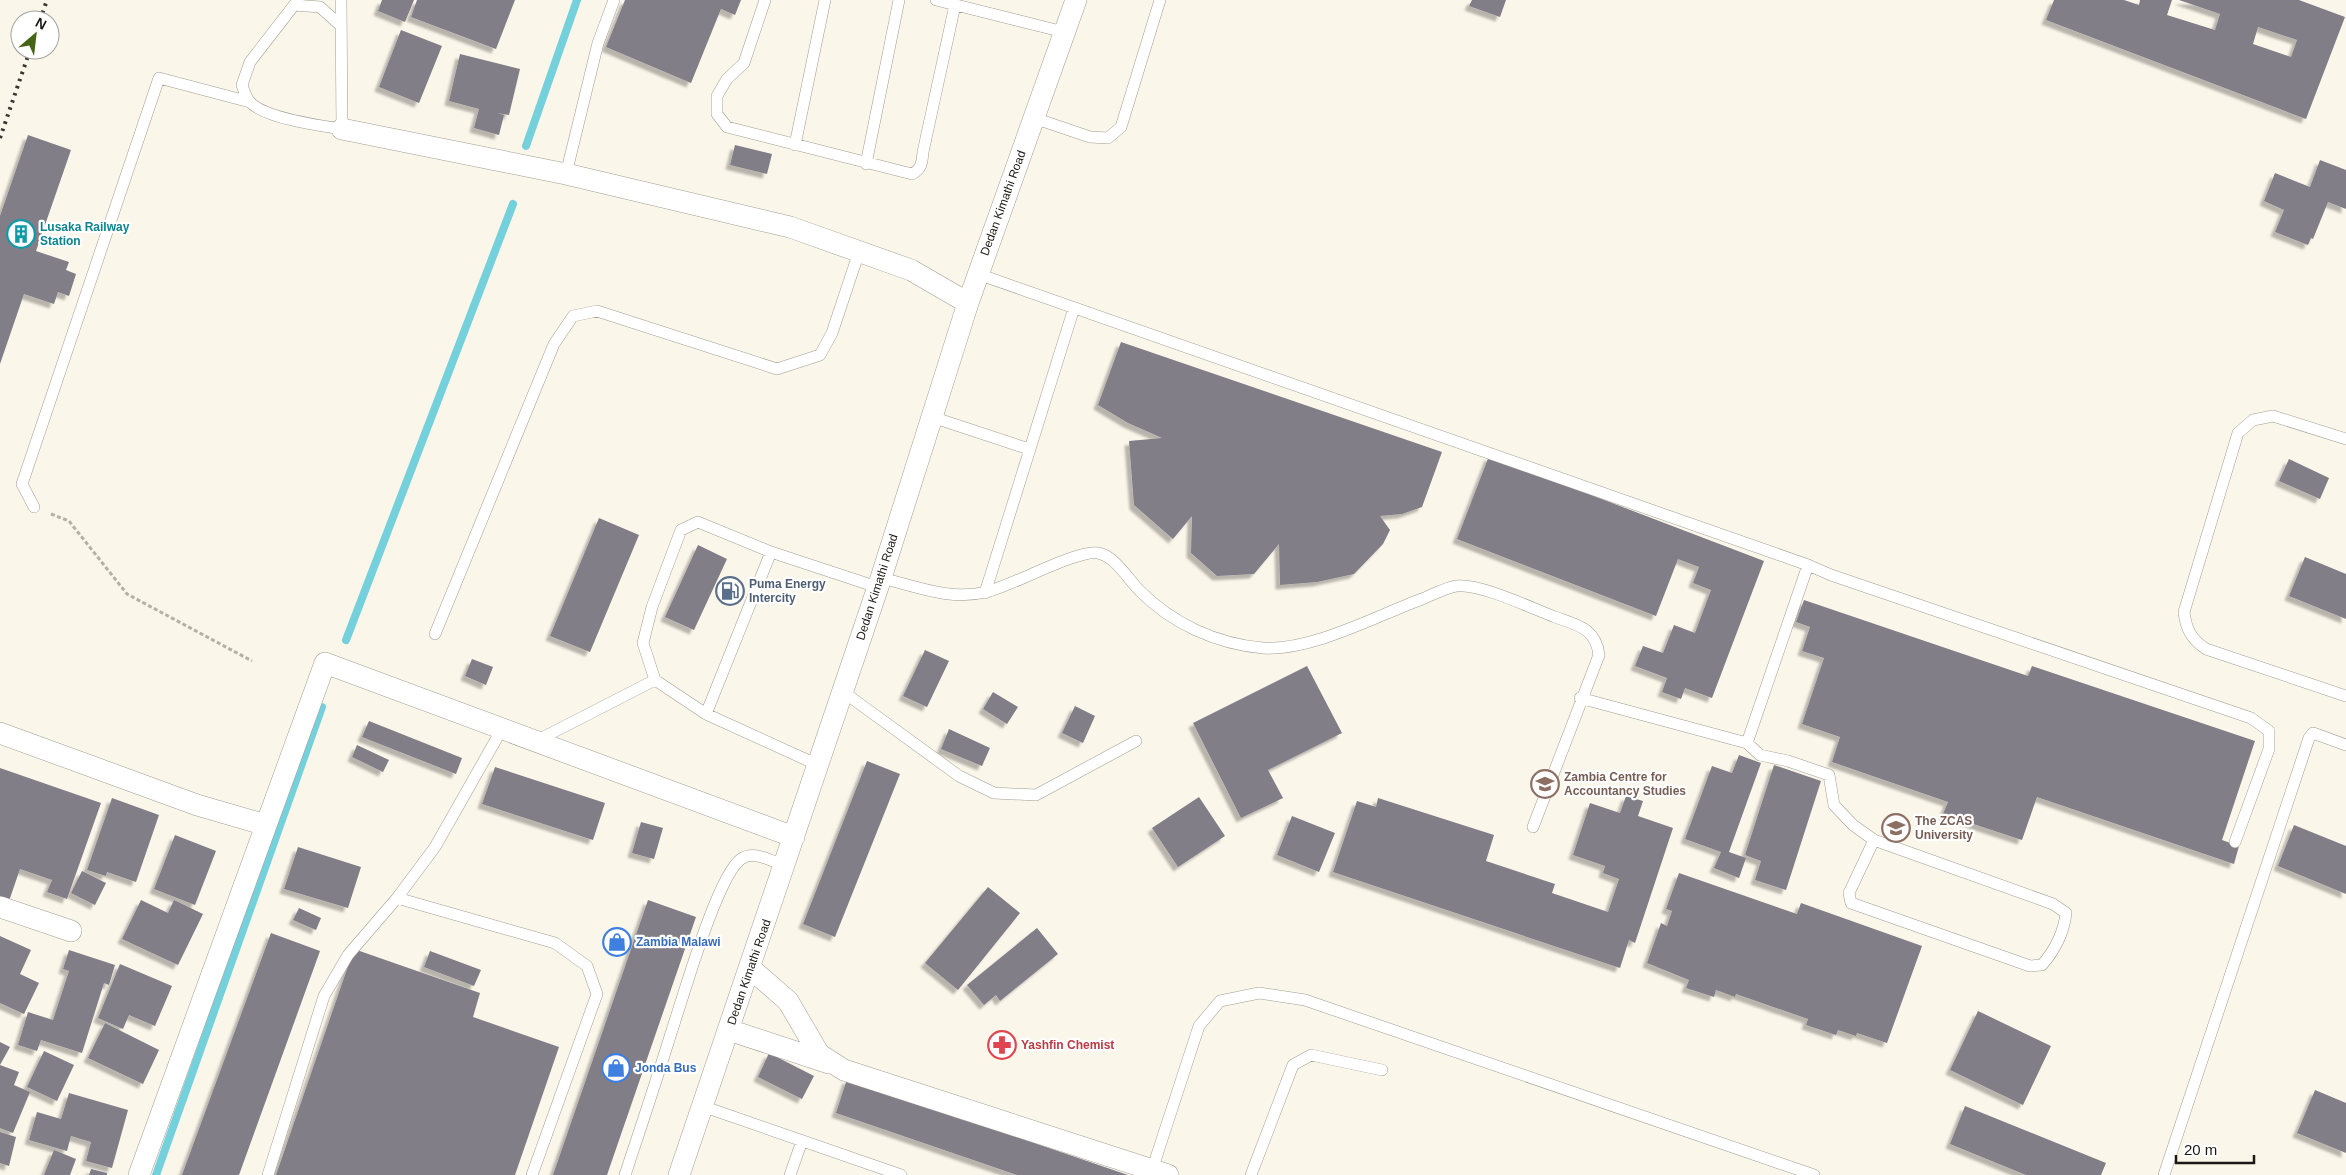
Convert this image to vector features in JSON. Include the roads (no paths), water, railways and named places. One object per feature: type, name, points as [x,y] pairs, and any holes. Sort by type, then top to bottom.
[{"type":"street","name":"Dedan Kimathi Road","points":[[678,1175],[729,1030],[879,582],[968,303],[1076,0]]},
{"type":"street","points":[[342,129],[566,174],[790,227],[911,270],[968,303]]},
{"type":"street","points":[[139,1175],[325,663],[794,837]]},
{"type":"street","points":[[0,733],[196,805],[266,825]]},
{"type":"street","points":[[0,907],[71,931]]},
{"type":"street","points":[[750,968],[788,1001],[819,1054],[829,1063]]},
{"type":"street","points":[[729,1030],[829,1063],[844,1070],[1160,1173]]},
{"type":"lane","points":[[34,508],[22,484],[159,78],[250,102],[270,113],[294,121],[342,129],[341,0]]},
{"type":"lane","points":[[566,174],[598,42],[614,0]]},
{"type":"lane","points":[[765,0],[744,63],[727,79],[716,96],[717,114],[727,127],[866,164],[912,174],[918,171],[922,162],[922,152],[955,5]]},
{"type":"lane","points":[[795,145],[825,0]]},
{"type":"lane","points":[[866,164],[899,0]]},
{"type":"lane","points":[[936,0],[1064,32]]},
{"type":"lane","points":[[1034,118],[1090,137],[1108,138],[1121,127],[1160,0]]},
{"type":"lane","points":[[250,102],[242,85],[250,62],[296,2],[320,7],[341,26]]},
{"type":"lane","points":[[435,634],[554,344],[573,316],[597,311],[777,369],[820,355],[832,333],[859,252]]},
{"type":"lane","points":[[978,274],[1808,565],[1831,575],[2251,718],[2270,731],[2269,748],[2235,842]]},
{"type":"lane","points":[[985,592],[1028,449],[1074,308]]},
{"type":"lane","points":[[932,416],[1028,449]]},
{"type":"lane","points":[[2346,439],[2273,416],[2253,420],[2238,433],[2184,612],[2189,633],[2195,642],[2206,649],[2346,696]]},
{"type":"lane","points":[[818,765],[706,714],[655,680],[644,643],[652,608],[681,530],[698,522],[771,552],[879,582],[960,596],[985,592],[1013,584],[1080,554],[1098,553],[1111,559],[1140,591],[1164,612],[1190,629],[1214,637],[1263,648],[1285,647],[1330,636],[1456,586],[1481,590],[1584,628],[1597,642],[1598,655],[1580,698],[1533,827]]},
{"type":"lane","points":[[706,714],[771,552]]},
{"type":"lane","points":[[1747,743],[1808,565]]},
{"type":"lane","points":[[536,741],[655,680]]},
{"type":"lane","points":[[842,691],[959,776],[994,793],[1036,795],[1136,741]]},
{"type":"lane","points":[[1580,698],[1747,743],[1760,755],[1788,761],[1829,775],[1834,805],[1853,825],[1874,840],[2053,904],[2066,913],[2065,921],[2052,953],[2042,965],[2030,966],[1852,903],[1849,893],[1874,840]]},
{"type":"lane","points":[[268,1175],[324,996],[348,954],[397,898],[435,847],[502,729]]},
{"type":"lane","points":[[2164,1175],[2309,738],[2313,733],[2346,745]]},
{"type":"lane","points":[[626,1175],[701,940],[720,892],[735,865],[743,858],[757,855],[784,866]]},
{"type":"lane","points":[[397,898],[555,943],[587,966],[597,994],[532,1175]]},
{"type":"lane","points":[[1160,1173],[1198,1026],[1220,1001],[1258,992],[1305,1000],[1814,1175]]},
{"type":"lane","points":[[1251,1175],[1293,1065],[1311,1055],[1382,1070]]},
{"type":"lane","points":[[702,1106],[901,1175]]},
{"type":"lane","points":[[790,1175],[802,1141]]},
{"type":"waterway","points":[[526,146],[577,0]]},
{"type":"waterway","points":[[346,640],[513,204]]},
{"type":"waterway","points":[[156,1175],[322,707]]},
{"type":"railway","points":[[44,10],[47,0]]},
{"type":"railway","points":[[0,138],[27,60]]},
{"type":"place","name":"Lusaka Railway Station","points":[[21,234]]},
{"type":"place","name":"Puma Energy Intercity","points":[[730,591]]},
{"type":"place","name":"Zambia Centre for Accountancy Studies","points":[[1545,784]]},
{"type":"place","name":"The ZCAS University","points":[[1896,828]]},
{"type":"place","name":"Zambia Malawi","points":[[617,942]]},
{"type":"place","name":"Yashfin Chemist","points":[[1002,1045]]},
{"type":"place","name":"Jonda Bus","points":[[616,1068]]}]
